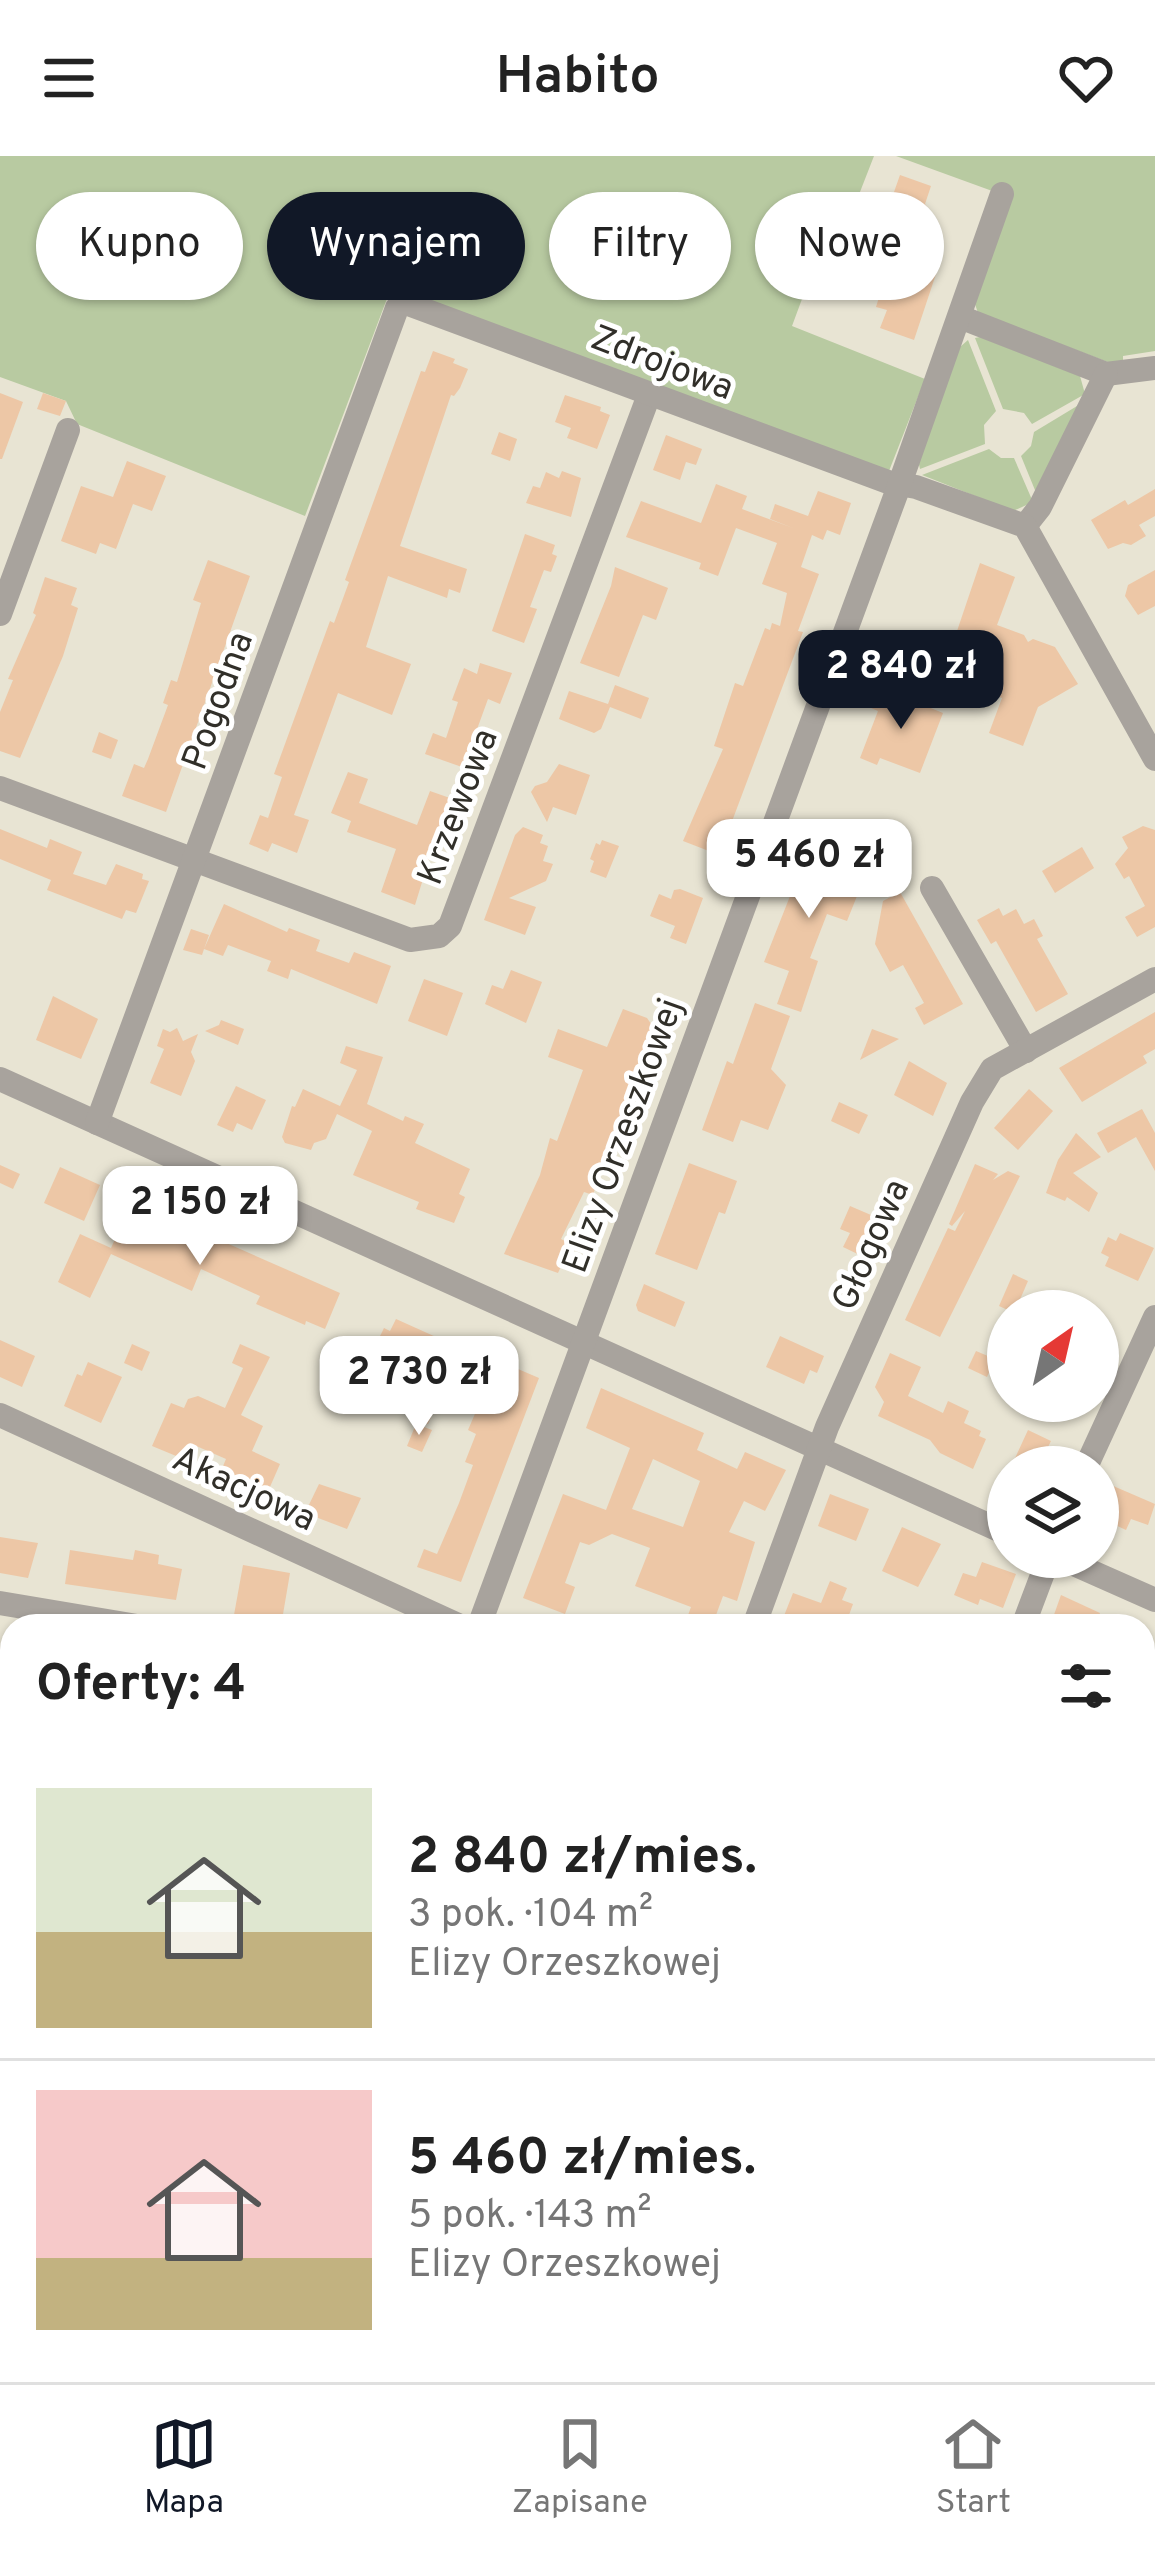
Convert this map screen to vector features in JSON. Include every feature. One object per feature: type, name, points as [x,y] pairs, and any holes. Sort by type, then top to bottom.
[{"type":"street","name":"Elizy Orzeszkowej","points":[[482,1614],[899,486],[1002,194]]},
{"type":"street","name":"Zdrojowa","points":[[403,302],[899,486],[916,487],[1025,526]]},
{"type":"street","name":"Pogodna","points":[[97,1123],[403,302]]},
{"type":"street","points":[[960,317],[1106,374],[1155,368]]},
{"type":"street","points":[[1106,374],[1040,507],[1025,526],[1155,759]]},
{"type":"street","name":"Krzewowa","points":[[0,788],[410,940],[439,936],[450,926],[649,395]]},
{"type":"street","points":[[0,614],[68,430]]},
{"type":"street","points":[[932,888],[1026,1051]]},
{"type":"street","name":"Głogowa","points":[[758,1614],[819,1449],[972,1102],[992,1070],[1155,979]]},
{"type":"street","points":[[0,1078],[987,1525]]},
{"type":"street","points":[[1096,1446],[1155,1317]]},
{"type":"street","name":"Akacjowa","points":[[0,1415],[434,1614]]},
{"type":"street","points":[[1028,1614],[1041,1578]]},
{"type":"street","points":[[1105,1578],[1155,1600]]},
{"type":"street","points":[[0,1603],[66,1614]]},
{"type":"green space","points":[[0,156],[874,156],[860,192],[755,192],[755,300],[802,300],[792,326],[925,379],[885,472],[423,300],[525,300],[525,192],[267,192],[267,300],[386,300],[305,516],[77,424],[66,401],[0,377]]},
{"type":"green space","points":[[896,156],[1155,156],[1155,351],[1123,356],[1123,363],[1113,364],[978,313],[975,304],[1006,196]]},
{"type":"green space","points":[[975,338],[1080,376],[1085,394],[1032,424],[1024,413],[1003,409]]},
{"type":"green space","points":[[968,340],[996,411],[984,425],[985,444],[920,469],[918,460],[960,347]]},
{"type":"green space","points":[[1082,403],[1037,495],[1021,456],[1031,446],[1034,432]]},
{"type":"green space","points":[[989,449],[1001,458],[1014,458],[1033,502],[1013,511],[922,475]]},
{"type":"building","points":[[900,175],[931,186],[929,192],[894,192]]},
{"type":"building","points":[[878,300],[927,300],[914,340],[880,328],[887,310],[876,307]]},
{"type":"building","points":[[433,351],[468,369],[460,388],[451,395],[400,546],[467,569],[460,593],[449,589],[447,598],[388,576],[366,647],[411,664],[392,715],[338,693],[294,815],[309,820],[297,853],[272,843],[268,852],[249,844],[260,815],[268,818],[282,777],[274,774],[349,582],[345,580],[421,371],[425,372]]},
{"type":"building","points":[[0,393],[23,402],[2,459],[0,459]]},
{"type":"building","points":[[43,393],[66,401],[60,416],[37,409]]},
{"type":"building","points":[[565,395],[601,407],[600,411],[610,415],[597,449],[567,438],[571,428],[555,422]]},
{"type":"building","points":[[499,432],[517,439],[510,461],[491,454]]},
{"type":"building","points":[[666,435],[702,449],[696,465],[686,462],[680,480],[653,470]]},
{"type":"building","points":[[127,461],[166,476],[152,511],[133,504],[116,549],[100,543],[96,554],[61,541],[81,486],[113,497]]},
{"type":"building","points":[[562,471],[581,478],[571,517],[526,503],[533,486],[540,488],[546,472],[559,478]]},
{"type":"building","points":[[716,484],[747,496],[742,509],[793,528],[770,519],[775,504],[808,516],[818,491],[851,503],[840,535],[827,530],[823,540],[812,535],[801,567],[819,574],[798,631],[803,632],[722,848],[717,846],[714,853],[683,841],[723,749],[714,746],[735,683],[743,686],[765,628],[770,630],[772,623],[780,626],[787,593],[762,584],[777,543],[736,528],[718,576],[699,569],[701,563],[626,537],[641,501],[701,523]]},
{"type":"building","points":[[1155,489],[1155,516],[1139,525],[1146,536],[1131,545],[1108,549],[1091,520]]},
{"type":"building","points":[[525,534],[555,545],[552,554],[557,556],[551,572],[544,570],[530,607],[537,609],[524,643],[492,631]]},
{"type":"building","points":[[208,560],[250,576],[166,812],[122,796],[134,764],[144,768],[168,705],[163,703],[171,680],[177,682],[201,603],[193,600]]},
{"type":"building","points":[[980,563],[1015,577],[997,625],[1024,635],[1028,642],[1033,639],[1055,647],[1078,684],[1038,707],[1023,746],[989,733],[1002,698],[957,680],[972,640],[956,634]]},
{"type":"building","points":[[615,567],[668,588],[656,620],[643,615],[619,677],[580,663]]},
{"type":"building","points":[[1155,570],[1155,606],[1138,615],[1125,596],[1128,585]]},
{"type":"building","points":[[45,577],[77,588],[71,605],[78,608],[20,758],[0,751],[0,712]]},
{"type":"building","points":[[480,663],[512,673],[500,704],[488,699],[476,732],[486,743],[476,772],[425,754],[433,733],[446,738],[458,702],[452,700],[464,668],[477,674]]},
{"type":"building","points":[[615,685],[649,698],[641,719],[610,707],[601,729],[594,733],[559,719],[569,691],[608,704]]},
{"type":"building","points":[[878,692],[943,713],[920,773],[880,758],[877,765],[860,758],[878,711],[871,708]]},
{"type":"building","points":[[99,732],[118,740],[111,759],[92,752]]},
{"type":"building","points":[[559,764],[590,775],[576,815],[553,807],[547,822],[531,792],[547,782]]},
{"type":"building","points":[[348,772],[368,779],[359,803],[417,825],[430,791],[464,803],[453,833],[439,827],[415,905],[381,892],[396,849],[347,832],[351,821],[331,813]]},
{"type":"building","points":[[1143,826],[1155,830],[1155,927],[1137,937],[1125,917],[1145,906],[1129,876],[1124,879],[1115,864],[1128,848],[1122,837]]},
{"type":"building","points":[[523,827],[543,835],[540,843],[548,846],[543,861],[553,864],[546,881],[509,898],[536,907],[525,935],[484,920],[515,835]]},
{"type":"building","points":[[0,829],[47,848],[50,839],[82,852],[73,874],[106,885],[116,864],[143,874],[142,879],[149,881],[136,913],[126,910],[122,919],[47,890],[51,880],[0,859]]},
{"type":"building","points":[[602,840],[619,846],[606,878],[590,872],[596,843]]},
{"type":"building","points":[[811,843],[845,856],[840,868],[850,872],[843,891],[857,896],[847,921],[827,914],[810,958],[818,961],[801,1012],[777,1004],[789,971],[764,962]]},
{"type":"building","points":[[1082,847],[1094,868],[1055,893],[1042,871]]},
{"type":"building","points":[[674,890],[703,898],[686,944],[670,938],[675,926],[650,916],[659,894],[671,899]]},
{"type":"building","points":[[900,892],[963,1004],[924,1025],[915,1008],[924,1003],[903,965],[890,972],[875,944],[883,901]]},
{"type":"building","points":[[224,904],[287,932],[289,928],[320,940],[316,951],[349,963],[354,952],[391,966],[377,1004],[291,969],[288,979],[267,971],[271,961],[228,945],[223,956],[204,949]]},
{"type":"building","points":[[999,908],[1003,916],[1016,909],[1024,924],[1034,919],[1043,936],[1037,939],[1068,994],[1036,1012],[996,941],[991,944],[977,920]]},
{"type":"building","points":[[191,929],[209,935],[202,955],[183,950]]},
{"type":"building","points":[[511,970],[542,982],[526,1023],[485,1004],[492,985],[503,989]]},
{"type":"building","points":[[424,979],[463,993],[447,1036],[408,1021]]},
{"type":"building","points":[[53,996],[98,1019],[81,1059],[36,1040]]},
{"type":"building","points":[[755,1003],[790,1016],[771,1069],[786,1085],[768,1130],[741,1120],[733,1142],[702,1130]]},
{"type":"building","points":[[623,1009],[647,1018],[654,1028],[626,1093],[593,1195],[584,1192],[561,1239],[567,1242],[564,1249],[568,1251],[558,1273],[504,1254],[540,1175],[550,1138],[557,1141],[583,1070],[548,1057],[558,1029],[607,1047]]},
{"type":"building","points":[[1155,1012],[1155,1049],[1143,1056],[1147,1063],[1082,1102],[1059,1068]]},
{"type":"building","points":[[221,1020],[244,1029],[238,1045],[205,1031]]},
{"type":"building","points":[[177,1028],[183,1041],[198,1034],[191,1052],[195,1061],[181,1096],[150,1083],[164,1049],[157,1046],[163,1029]]},
{"type":"building","points":[[872,1029],[899,1039],[860,1060]]},
{"type":"building","points":[[346,1046],[383,1057],[367,1104],[403,1121],[405,1116],[424,1124],[415,1143],[470,1169],[454,1223],[416,1209],[419,1202],[353,1175],[372,1131],[337,1114],[326,1139],[314,1143],[311,1150],[285,1143],[282,1137],[292,1106],[303,1089],[340,1106],[357,1070],[340,1063]]},
{"type":"building","points":[[909,1061],[947,1083],[933,1116],[894,1095]]},
{"type":"building","points":[[236,1086],[266,1100],[252,1130],[237,1123],[233,1132],[217,1125]]},
{"type":"building","points":[[1029,1089],[1053,1111],[1018,1150],[994,1128]]},
{"type":"building","points":[[839,1102],[868,1115],[859,1134],[831,1121]]},
{"type":"building","points":[[1142,1109],[1155,1133],[1155,1171],[1136,1137],[1108,1153],[1097,1133]]},
{"type":"building","points":[[1076,1133],[1101,1157],[1073,1173],[1098,1193],[1089,1212],[1067,1197],[1065,1201],[1046,1193],[1058,1160]]},
{"type":"building","points":[[689,1163],[737,1181],[725,1214],[719,1212],[697,1270],[655,1254]]},
{"type":"building","points":[[975,1164],[998,1174],[993,1180],[1008,1171],[1020,1176],[940,1337],[905,1320],[948,1228],[955,1231],[965,1211],[949,1224]]},
{"type":"building","points":[[0,1165],[20,1174],[13,1189],[0,1183]]},
{"type":"building","points":[[60,1167],[100,1185],[84,1221],[44,1203]]},
{"type":"building","points":[[850,1206],[885,1221],[868,1259],[843,1247],[850,1233],[840,1229]]},
{"type":"building","points":[[165,1216],[340,1293],[325,1329],[256,1304],[260,1296],[201,1269],[192,1291],[111,1254],[90,1298],[58,1282],[80,1234],[111,1248],[124,1219],[158,1230]]},
{"type":"building","points":[[1120,1233],[1154,1248],[1138,1281],[1105,1266],[1109,1257],[1101,1253],[1108,1237],[1116,1241]]},
{"type":"building","points":[[1013,1274],[1028,1281],[1024,1290],[1006,1290]]},
{"type":"building","points":[[644,1284],[685,1302],[675,1327],[638,1311]]},
{"type":"building","points":[[396,1319],[436,1337],[417,1382],[384,1368],[359,1379],[384,1328],[390,1331]]},
{"type":"building","points":[[780,1336],[824,1356],[817,1373],[810,1370],[804,1384],[766,1367]]},
{"type":"building","points":[[0,1340],[35,1356],[22,1387],[0,1377]]},
{"type":"building","points":[[132,1344],[150,1352],[142,1371],[124,1363]]},
{"type":"building","points":[[240,1344],[270,1357],[241,1415],[263,1426],[252,1451],[280,1464],[266,1496],[218,1478],[226,1459],[194,1445],[190,1455],[183,1453],[181,1458],[152,1446],[171,1403],[184,1408],[188,1399],[198,1396],[225,1408],[243,1368],[232,1363]]},
{"type":"building","points":[[976,1351],[987,1356],[987,1377],[968,1368]]},
{"type":"building","points":[[890,1353],[921,1367],[908,1396],[943,1413],[948,1401],[969,1411],[964,1423],[986,1439],[973,1469],[940,1453],[930,1440],[878,1416],[884,1402],[875,1387]]},
{"type":"building","points":[[88,1362],[122,1377],[101,1423],[64,1406],[77,1374],[82,1376]]},
{"type":"building","points":[[504,1363],[539,1378],[461,1582],[417,1567],[424,1549],[437,1554],[459,1503],[473,1465],[465,1462],[476,1434],[468,1430],[495,1367],[502,1369]]},
{"type":"building","points":[[416,1381],[433,1388],[426,1404],[435,1408],[428,1424],[402,1412]]},
{"type":"building","points":[[601,1388],[704,1433],[697,1450],[737,1469],[745,1452],[786,1470],[765,1511],[744,1501],[729,1532],[755,1542],[737,1601],[723,1596],[716,1614],[688,1614],[691,1607],[635,1586],[650,1548],[612,1534],[589,1545],[580,1542],[565,1583],[575,1587],[565,1614],[523,1598],[563,1494],[606,1510],[630,1448],[586,1428]],"holes":[[[653,1459],[700,1481],[683,1527],[632,1509]]]},
{"type":"building","points":[[416,1424],[432,1430],[422,1452],[407,1446]]},
{"type":"building","points":[[1028,1430],[1051,1441],[1048,1446],[1021,1446]]},
{"type":"building","points":[[319,1484],[361,1498],[347,1529],[305,1513]]},
{"type":"building","points":[[1119,1488],[1155,1504],[1148,1525],[1131,1519],[1126,1530],[1119,1527]]},
{"type":"building","points":[[830,1494],[869,1509],[856,1541],[818,1526]]},
{"type":"building","points":[[902,1527],[941,1544],[918,1587],[882,1571]]},
{"type":"building","points":[[0,1537],[38,1543],[28,1578],[0,1573]]},
{"type":"building","points":[[70,1550],[133,1560],[135,1550],[159,1555],[158,1564],[182,1569],[176,1600],[65,1584]]},
{"type":"building","points":[[982,1562],[987,1564],[987,1578],[1014,1578],[1003,1608],[954,1595],[963,1573],[976,1577]]},
{"type":"building","points":[[243,1565],[290,1573],[283,1614],[234,1614]]},
{"type":"building","points":[[830,1581],[847,1588],[842,1600],[853,1604],[849,1614],[785,1614],[793,1593],[821,1603]]},
{"type":"building","points":[[1061,1595],[1100,1613],[1100,1614],[1054,1614]]}]
